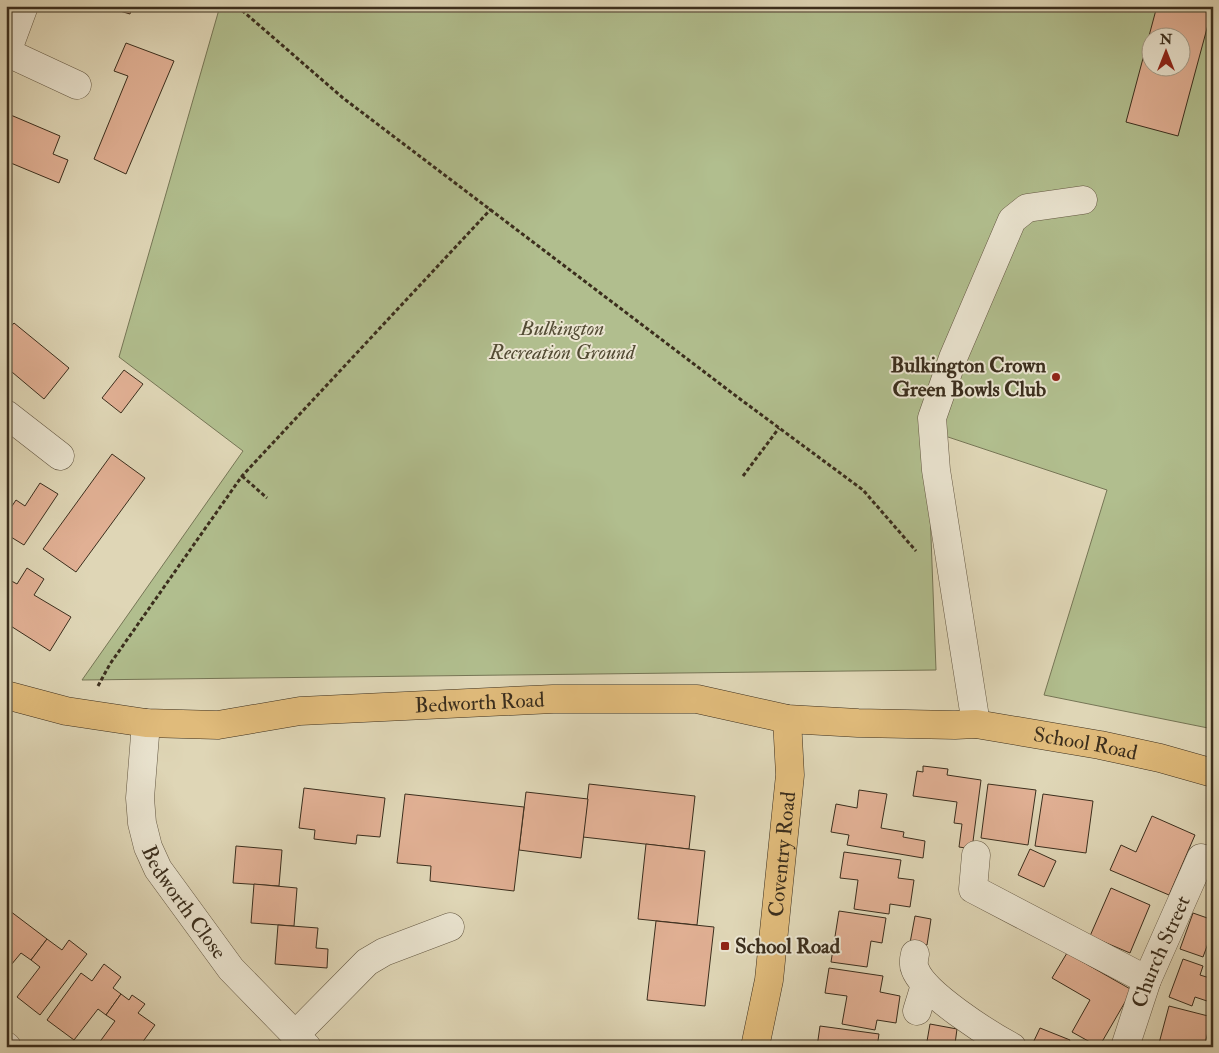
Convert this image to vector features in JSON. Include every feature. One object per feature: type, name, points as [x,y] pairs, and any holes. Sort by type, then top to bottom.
[{"type":"main road","name":"Bedworth Road","points":[[6,695],[66,711],[146,723],[218,726],[300,711],[553,699],[697,699],[787,719],[858,723],[965,724]]},
{"type":"main road","name":"Coventry Road","points":[[755,1047],[769,980],[790,775],[787,719]]},
{"type":"main road","name":"School Road","points":[[965,724],[1100,745],[1160,758],[1213,773]]},
{"type":"street","points":[[24,6],[7,52],[77,85]]},
{"type":"street","points":[[965,724],[936,470],[932,418],[953,358],[1012,220],[1028,208],[1084,200]]},
{"type":"street","points":[[6,414],[60,456]]},
{"type":"street","name":"Bedworth Close","points":[[146,723],[140,798],[142,823],[148,848],[158,869],[231,969],[301,1041]]},
{"type":"street","points":[[976,855],[974,889],[1147,980]]},
{"type":"street","name":"Church Street","points":[[1125,1047],[1147,980],[1207,860]]},
{"type":"street","points":[[301,1041],[367,962],[384,952],[450,927]]},
{"type":"street","points":[[915,954],[914,968],[925,984],[958,1013],[1012,1047]]},
{"type":"street","points":[[918,1011],[925,984]]},
{"type":"path","points":[[238,6],[343,98],[863,490],[918,553]]},
{"type":"path","points":[[82,713],[110,664],[242,476],[491,209]]},
{"type":"path","points":[[743,476],[779,428]]},
{"type":"path","points":[[242,476],[267,498]]},
{"type":"green space","name":"Bulkington Recreation Ground","points":[[220,6],[1213,6],[1213,729],[1044,695],[1107,490],[927,430],[936,670],[82,680],[243,451],[119,357]]},
{"type":"building","points":[[103,6],[132,6],[130,14]]},
{"type":"building","points":[[1157,6],[1213,6],[1178,136],[1126,122],[1142,62],[1142,78],[1192,78],[1192,28],[1151,28]]},
{"type":"building","points":[[126,43],[174,61],[126,174],[94,159],[128,76],[114,71]]},
{"type":"building","points":[[6,113],[60,136],[53,154],[68,160],[59,183],[6,161]]},
{"type":"building","points":[[14,323],[69,368],[44,399],[6,367],[6,332]]},
{"type":"building","points":[[124,370],[143,384],[121,413],[102,398]]},
{"type":"building","points":[[112,454],[145,478],[76,572],[43,549]]},
{"type":"building","points":[[40,483],[58,494],[24,545],[6,534],[6,515],[16,500],[25,506]]},
{"type":"building","points":[[27,568],[44,579],[34,595],[71,617],[50,651],[6,623],[6,578],[17,584]]},
{"type":"building","points":[[923,766],[948,769],[947,775],[981,780],[972,849],[959,847],[962,824],[954,823],[957,802],[913,796],[917,771],[923,772]]},
{"type":"building","points":[[589,784],[695,796],[689,849],[583,837]]},
{"type":"building","points":[[988,784],[1036,790],[1028,845],[981,838]]},
{"type":"building","points":[[304,788],[385,798],[380,837],[357,835],[356,844],[314,839],[315,830],[299,828]]},
{"type":"building","points":[[859,790],[887,794],[881,828],[904,832],[903,837],[925,841],[923,858],[847,845],[849,835],[831,832],[836,804],[857,808]]},
{"type":"building","points":[[526,792],[588,799],[581,858],[519,850]]},
{"type":"building","points":[[405,794],[524,807],[514,891],[430,881],[431,866],[397,863]]},
{"type":"building","points":[[1043,794],[1093,801],[1086,853],[1035,846]]},
{"type":"building","points":[[1152,816],[1195,835],[1169,895],[1110,870],[1121,845],[1136,852]]},
{"type":"building","points":[[646,844],[705,851],[697,925],[638,919]]},
{"type":"building","points":[[236,846],[282,850],[279,886],[233,883]]},
{"type":"building","points":[[1030,849],[1056,861],[1044,887],[1018,875]]},
{"type":"building","points":[[844,852],[901,860],[898,878],[914,880],[910,907],[890,904],[889,914],[854,909],[858,880],[840,878]]},
{"type":"building","points":[[254,884],[297,888],[294,926],[251,923]]},
{"type":"building","points":[[1111,888],[1150,905],[1130,953],[1090,936]]},
{"type":"building","points":[[10,911],[47,939],[31,960],[21,953],[6,971],[6,916]]},
{"type":"building","points":[[839,911],[886,918],[882,943],[871,941],[867,967],[831,962]]},
{"type":"building","points":[[1193,913],[1213,920],[1213,938],[1210,938],[1203,957],[1180,949]]},
{"type":"building","points":[[915,916],[931,919],[927,945],[910,943]]},
{"type":"building","points":[[656,921],[714,927],[705,1006],[647,1000]]},
{"type":"building","points":[[278,925],[318,928],[316,948],[328,949],[327,968],[275,964]]},
{"type":"building","points":[[47,939],[62,950],[69,940],[87,954],[40,1015],[17,997],[40,967],[31,960]]},
{"type":"building","points":[[1067,953],[1132,990],[1099,1047],[1072,1032],[1090,1000],[1052,978]]},
{"type":"building","points":[[1183,959],[1203,966],[1200,975],[1213,979],[1213,985],[1207,1001],[1195,997],[1192,1006],[1169,997]]},
{"type":"building","points":[[104,964],[121,977],[113,988],[121,994],[106,1015],[98,1009],[74,1040],[47,1020],[81,973],[92,981]]},
{"type":"building","points":[[829,968],[883,976],[880,992],[900,996],[896,1023],[877,1020],[875,1030],[842,1024],[847,996],[825,993]]},
{"type":"building","points":[[121,994],[129,1000],[132,995],[145,1004],[138,1013],[155,1025],[139,1047],[96,1047],[115,1021],[106,1015]]},
{"type":"building","points":[[1169,1006],[1212,1017],[1204,1047],[1158,1047]]},
{"type":"building","points":[[930,1024],[957,1029],[955,1044],[970,1047],[926,1047]]},
{"type":"building","points":[[820,1026],[879,1034],[877,1047],[817,1047]]},
{"type":"building","points":[[1040,1028],[1070,1040],[1067,1047],[1036,1047],[1032,1045]]},
{"type":"place","name":"Bulkington Crown Green Bowls Club","points":[[1056,377]]},
{"type":"place","name":"School Road","points":[[725,946]]}]
